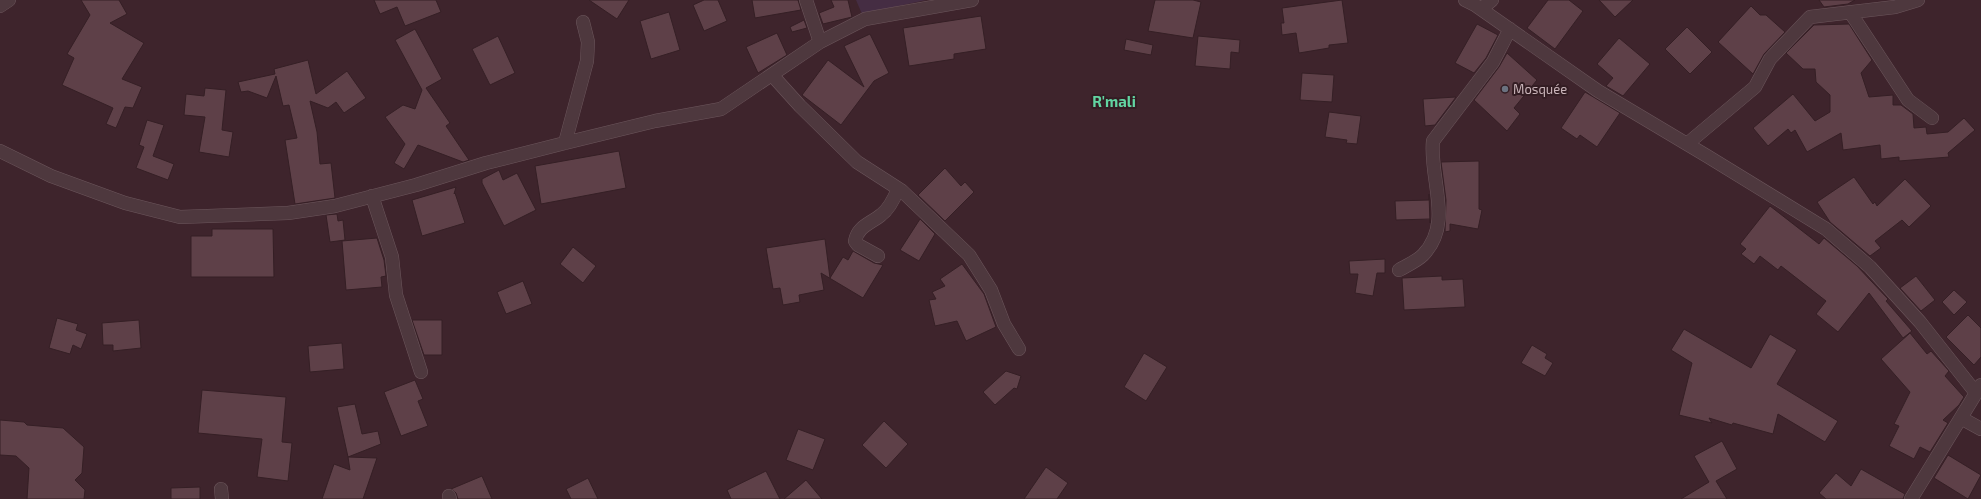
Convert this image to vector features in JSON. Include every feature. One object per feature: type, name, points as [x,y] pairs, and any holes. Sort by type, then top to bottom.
[{"type":"street","points":[[0,6],[9,0]]},
{"type":"street","points":[[806,0],[820,42]]},
{"type":"street","points":[[0,151],[51,176],[125,203],[180,217],[288,213],[335,206],[565,143],[655,121],[721,109],[820,42],[865,19],[944,3],[972,0]]},
{"type":"street","points":[[1465,0],[1481,9],[1598,91],[1826,229],[1870,267],[1920,322],[1978,389],[1911,499]]},
{"type":"street","points":[[1481,9],[1492,0]]},
{"type":"street","points":[[1687,144],[1755,87],[1770,59],[1810,17],[1894,6],[1918,0]]},
{"type":"street","points":[[1850,12],[1908,100],[1932,118]]},
{"type":"street","points":[[565,143],[587,61],[588,42],[583,22]]},
{"type":"street","points":[[1399,270],[1422,256],[1436,234],[1439,224],[1439,203],[1432,153],[1433,141],[1493,62],[1510,30]]},
{"type":"street","points":[[772,75],[800,106],[857,162],[898,189],[969,255],[991,290],[1004,324],[1019,349]]},
{"type":"street","points":[[878,256],[858,245],[855,241],[856,234],[864,225],[885,211],[898,189]]},
{"type":"street","points":[[372,196],[392,257],[396,294],[421,372]]},
{"type":"street","points":[[1961,418],[1981,429]]},
{"type":"shaded area","points":[[856,0],[926,0],[862,14]]},
{"type":"building","points":[[81,0],[119,0],[127,14],[110,23],[144,43],[122,79],[142,87],[133,108],[125,107],[116,128],[106,124],[113,108],[62,85],[74,58],[67,54],[90,15]]},
{"type":"building","points":[[374,0],[436,0],[441,12],[405,26],[397,7],[380,14]]},
{"type":"building","points":[[589,0],[629,0],[617,19]]},
{"type":"building","points":[[704,0],[718,0],[727,21],[704,31],[693,5]]},
{"type":"building","points":[[752,0],[798,0],[801,10],[755,18]]},
{"type":"building","points":[[831,0],[848,0],[852,17],[823,24],[819,13],[834,7]]},
{"type":"building","points":[[1155,0],[1193,0],[1201,2],[1193,38],[1148,31]]},
{"type":"building","points":[[1342,0],[1348,43],[1329,45],[1329,48],[1299,53],[1296,33],[1282,35],[1281,23],[1284,23],[1282,8]]},
{"type":"building","points":[[1548,0],[1569,0],[1583,11],[1555,49],[1527,28]]},
{"type":"building","points":[[1599,0],[1633,0],[1615,17]]},
{"type":"building","points":[[1819,0],[1855,0],[1848,4],[1824,7]]},
{"type":"building","points":[[1751,6],[1760,15],[1766,15],[1785,32],[1764,54],[1753,74],[1718,42]]},
{"type":"building","points":[[669,12],[680,50],[651,59],[640,21]]},
{"type":"building","points":[[981,16],[986,49],[954,54],[954,59],[909,66],[903,28]]},
{"type":"building","points":[[804,20],[807,28],[792,32],[790,27]]},
{"type":"building","points":[[1477,24],[1498,35],[1486,58],[1474,73],[1455,63]]},
{"type":"building","points":[[1849,24],[1872,60],[1861,73],[1869,97],[1893,95],[1893,105],[1901,105],[1913,114],[1914,128],[1926,127],[1927,134],[1948,132],[1964,118],[1975,130],[1948,153],[1949,157],[1899,161],[1899,157],[1881,159],[1880,145],[1843,150],[1841,133],[1807,152],[1795,130],[1791,133],[1788,129],[1768,146],[1753,128],[1793,94],[1815,121],[1830,112],[1830,95],[1816,82],[1815,69],[1803,69],[1786,53],[1814,25]]},
{"type":"building","points":[[1687,27],[1712,52],[1690,74],[1665,49]]},
{"type":"building","points":[[415,29],[442,79],[426,88],[450,123],[446,126],[469,160],[463,162],[418,145],[404,169],[394,163],[405,144],[385,117],[403,105],[415,109],[422,90],[395,40]]},
{"type":"building","points":[[777,33],[787,55],[758,73],[746,47]]},
{"type":"building","points":[[870,34],[889,73],[874,81],[841,125],[802,95],[828,60],[864,87],[844,46]]},
{"type":"building","points":[[498,36],[515,73],[490,85],[472,49]]},
{"type":"building","points":[[1198,36],[1240,40],[1239,53],[1231,52],[1230,69],[1195,66]]},
{"type":"building","points":[[1619,38],[1650,64],[1623,96],[1606,86],[1613,78],[1597,64]]},
{"type":"building","points":[[1126,39],[1153,45],[1151,55],[1124,50]]},
{"type":"building","name":"Mosquée","points":[[1507,53],[1537,80],[1514,108],[1520,114],[1507,131],[1474,100],[1499,67]]},
{"type":"building","points":[[308,60],[316,94],[347,71],[366,98],[344,113],[336,102],[328,108],[310,101],[317,132],[320,164],[331,163],[335,198],[295,204],[285,140],[297,138],[289,105],[283,106],[276,76],[267,98],[248,91],[241,92],[238,82],[275,74],[274,69]]},
{"type":"building","points":[[1302,73],[1334,75],[1332,102],[1300,100]]},
{"type":"building","points":[[205,88],[226,90],[222,130],[233,132],[229,157],[199,152],[205,117],[184,115],[186,94],[204,96]]},
{"type":"building","points":[[1585,92],[1620,113],[1597,147],[1580,135],[1577,139],[1561,128]]},
{"type":"building","points":[[1456,97],[1435,125],[1425,126],[1423,99]]},
{"type":"building","points":[[1329,112],[1361,116],[1357,144],[1346,143],[1347,140],[1325,137]]},
{"type":"building","points":[[147,120],[164,125],[153,156],[174,164],[168,180],[136,168],[144,147],[139,145]]},
{"type":"building","points":[[619,151],[626,188],[541,204],[535,166]]},
{"type":"building","points":[[1479,161],[1479,209],[1482,210],[1478,229],[1450,224],[1450,231],[1445,232],[1446,200],[1441,162]]},
{"type":"building","points":[[945,168],[961,186],[965,182],[974,192],[945,221],[918,195]]},
{"type":"building","points":[[499,170],[503,180],[517,173],[536,210],[504,226],[482,183],[482,179]]},
{"type":"building","points":[[1854,177],[1873,204],[1875,202],[1877,206],[1905,179],[1931,206],[1909,227],[1902,220],[1875,241],[1881,248],[1870,256],[1830,222],[1817,202]]},
{"type":"building","points":[[456,187],[454,194],[455,193],[465,223],[422,236],[412,200]]},
{"type":"building","points":[[1429,194],[1430,219],[1396,220],[1395,201],[1429,200]]},
{"type":"building","points":[[1770,206],[1819,244],[1824,238],[1857,266],[1888,299],[1886,301],[1912,331],[1903,338],[1869,293],[1838,332],[1816,314],[1826,301],[1781,266],[1778,270],[1760,256],[1754,264],[1741,254],[1746,249],[1740,244]]},
{"type":"building","points":[[337,214],[338,221],[343,220],[345,240],[330,242],[326,215]]},
{"type":"building","points":[[920,219],[935,234],[919,261],[900,250]]},
{"type":"building","points":[[212,229],[273,229],[274,277],[191,277],[191,236],[212,236]]},
{"type":"building","points":[[377,238],[384,260],[386,276],[381,277],[382,287],[346,290],[342,241]]},
{"type":"building","points":[[825,239],[830,278],[843,257],[848,260],[853,251],[874,263],[883,265],[863,298],[821,273],[824,290],[799,295],[800,302],[783,305],[780,288],[773,289],[766,248]]},
{"type":"building","points":[[573,247],[596,266],[583,283],[560,264]]},
{"type":"building","points":[[1385,259],[1385,273],[1377,273],[1373,296],[1355,293],[1358,274],[1350,274],[1349,261]]},
{"type":"building","points":[[962,264],[984,294],[996,327],[966,341],[957,321],[935,326],[929,300],[936,299],[932,292],[945,286],[940,279]]},
{"type":"building","points":[[1442,276],[1442,280],[1463,279],[1465,307],[1404,310],[1402,278]]},
{"type":"building","points":[[1916,276],[1935,300],[1921,311],[1900,288]]},
{"type":"building","points":[[523,281],[532,304],[506,314],[497,292]]},
{"type":"building","points":[[1954,290],[1967,302],[1954,315],[1942,302]]},
{"type":"building","points":[[1968,315],[1981,328],[1981,357],[1974,365],[1946,337]]},
{"type":"building","points":[[57,318],[78,324],[76,330],[87,334],[81,349],[73,345],[70,354],[49,348]]},
{"type":"building","points":[[139,320],[141,348],[113,351],[113,345],[103,345],[102,323]]},
{"type":"building","points":[[412,320],[442,320],[442,355],[424,355]]},
{"type":"building","points":[[1684,329],[1751,368],[1770,334],[1797,350],[1777,384],[1838,421],[1825,442],[1778,414],[1773,434],[1733,423],[1732,425],[1709,418],[1712,423],[1679,415],[1692,363],[1671,350]]},
{"type":"building","points":[[1910,333],[1927,354],[1931,351],[1949,371],[1945,376],[1964,397],[1959,405],[1943,420],[1948,423],[1930,452],[1920,447],[1914,459],[1889,446],[1899,426],[1894,424],[1910,392],[1881,359]]},
{"type":"building","points":[[342,343],[344,369],[310,372],[308,346]]},
{"type":"building","points":[[1532,345],[1547,354],[1545,358],[1553,363],[1545,376],[1521,363]]},
{"type":"building","points":[[1144,353],[1167,367],[1146,401],[1124,387]]},
{"type":"building","points":[[1006,371],[1021,376],[1017,389],[1014,388],[995,405],[983,392]]},
{"type":"building","points":[[415,380],[423,399],[418,401],[428,426],[401,436],[384,392]]},
{"type":"building","points":[[202,390],[286,397],[282,442],[292,443],[288,481],[257,477],[262,439],[198,433]]},
{"type":"building","points":[[355,404],[362,434],[378,431],[381,444],[348,457],[337,407]]},
{"type":"building","points":[[0,420],[24,422],[27,425],[63,428],[84,447],[82,473],[75,480],[85,490],[84,499],[27,499],[29,468],[16,456],[0,455]]},
{"type":"building","points":[[884,421],[908,444],[886,468],[862,445]]},
{"type":"building","points":[[798,429],[825,439],[813,470],[786,460]]},
{"type":"building","points":[[1722,441],[1737,469],[1716,481],[1727,499],[1681,499],[1709,482],[1694,456]]},
{"type":"building","points":[[1948,455],[1981,475],[1968,499],[1934,478]]},
{"type":"building","points":[[348,457],[377,458],[363,499],[322,499],[334,464],[350,470]]},
{"type":"building","points":[[1046,467],[1068,483],[1057,499],[1024,499]]},
{"type":"building","points":[[1861,469],[1905,494],[1903,499],[1826,499],[1819,493],[1836,473],[1851,486]]},
{"type":"building","points":[[766,471],[780,499],[731,499],[727,490]]},
{"type":"building","points":[[482,476],[492,499],[458,499],[456,493],[451,489]]},
{"type":"building","points":[[588,478],[598,499],[571,499],[566,489]]},
{"type":"building","points":[[806,480],[822,499],[784,499]]},
{"type":"building","points":[[200,487],[200,499],[171,499],[171,488]]},
{"type":"place","name":"Mosquée","points":[[1505,89]]},
{"type":"district","name":"R'mali","points":[[1114,102]]}]
